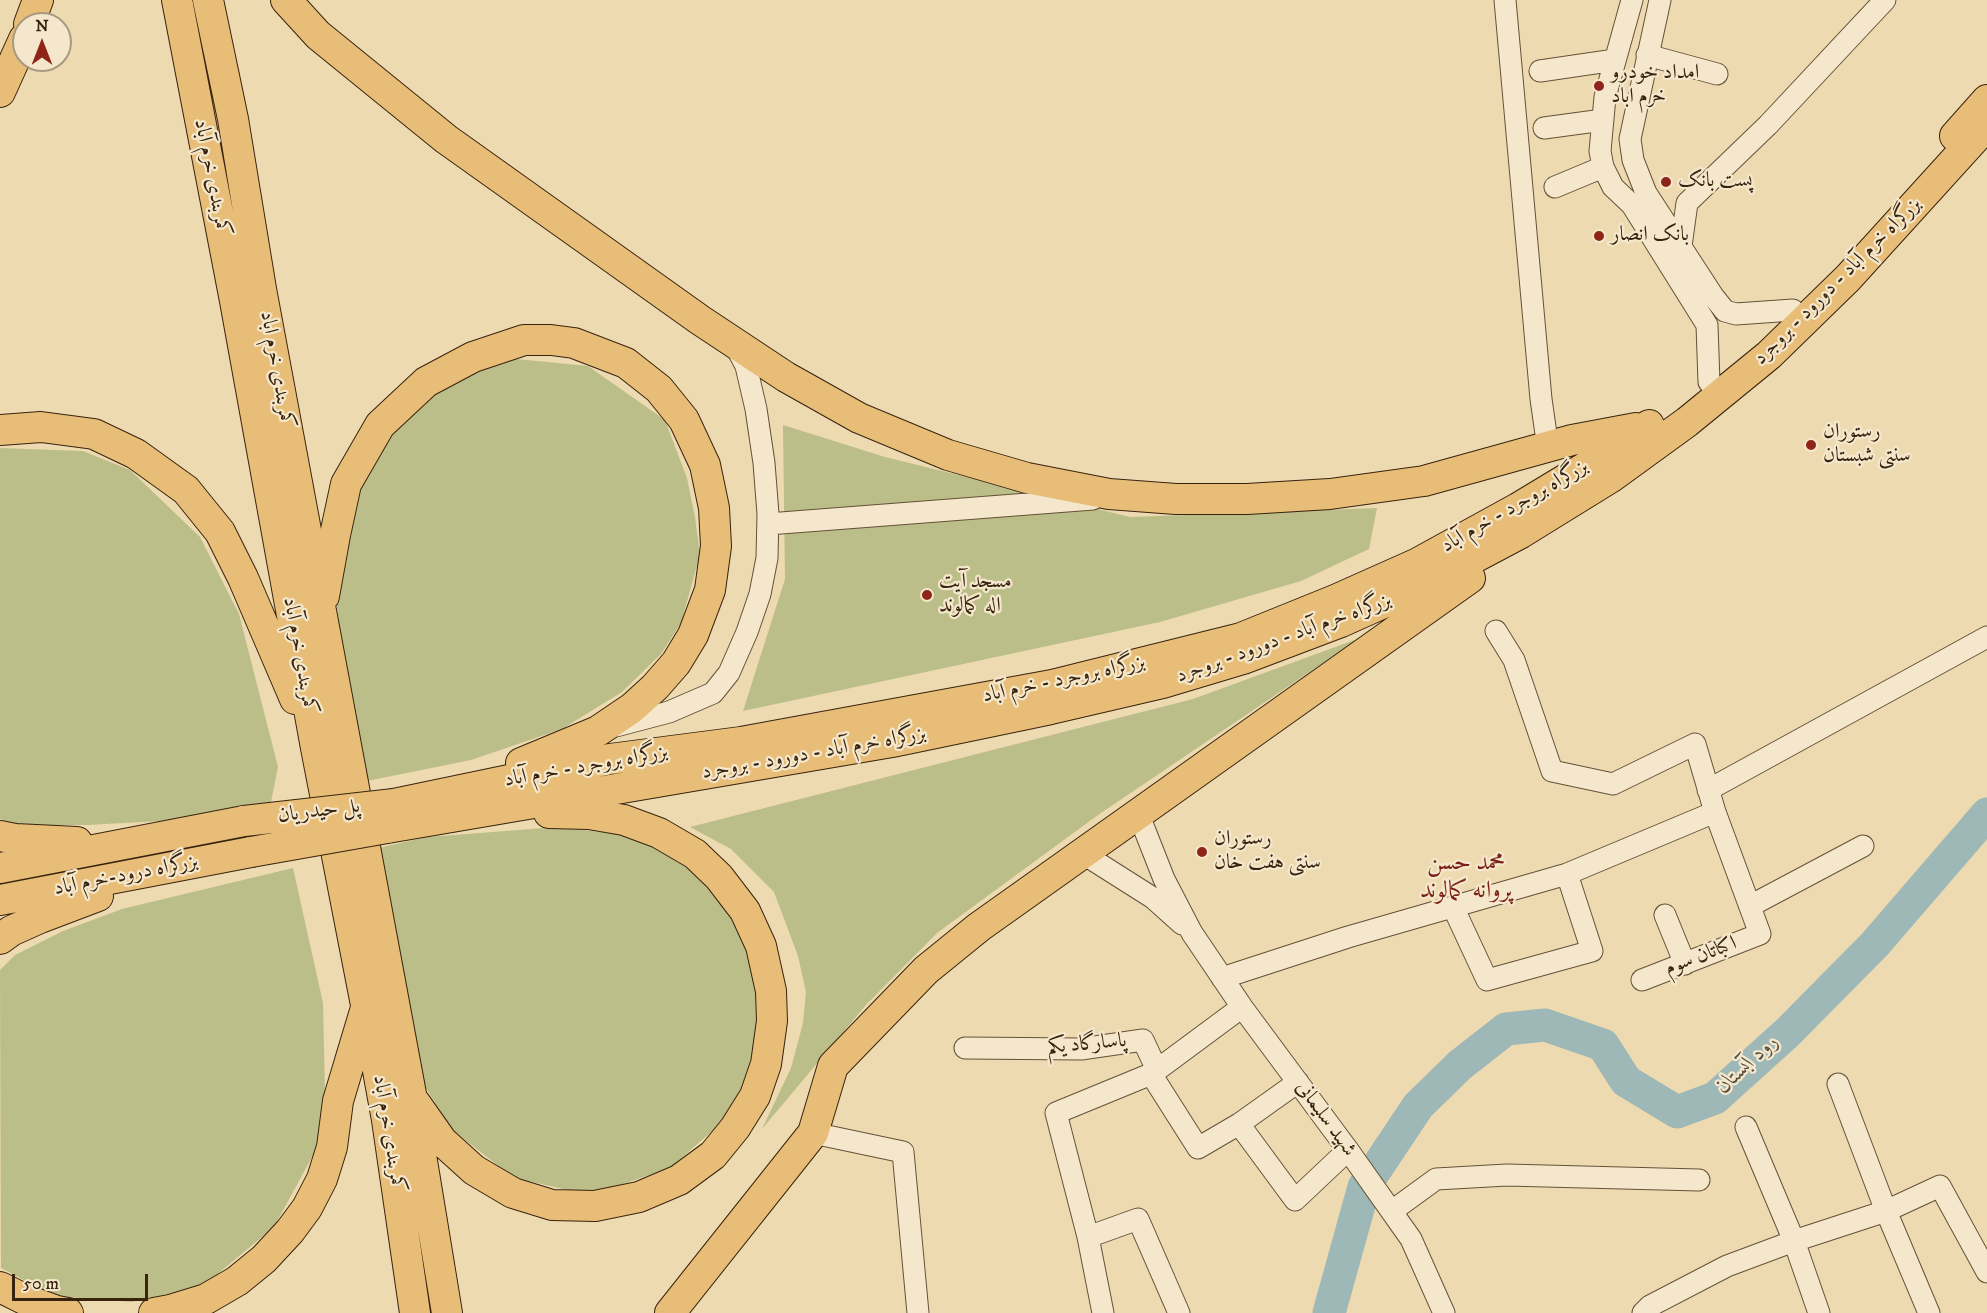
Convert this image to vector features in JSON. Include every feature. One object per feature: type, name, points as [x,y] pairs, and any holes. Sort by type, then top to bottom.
[{"type":"highway","name":"کمربندی خرم آباد","points":[[177,0],[232,290],[330,744],[411,1094],[447,1313]]},
{"type":"highway","name":"کمربندی خرم اباد","points":[[208,0],[233,119],[261,289],[330,744]]},
{"type":"highway","points":[[286,0],[318,35],[446,139],[734,342],[786,377],[859,418],[948,455],[1027,478],[1109,494],[1176,499],[1247,499],[1330,494],[1424,482],[1572,440],[1648,426]]},
{"type":"highway","points":[[0,92],[12,66]]},
{"type":"highway","name":"بزرگراه بروجرد - خرم آباد","points":[[396,819],[422,798],[610,759],[741,742],[1052,685],[1241,638],[1418,563],[1604,456],[1709,382],[1776,327],[1857,251],[1987,100]]},
{"type":"highway","name":"بزرگراه خرم آباد - دورود - بروجرد","points":[[396,819],[892,742],[1051,709],[1162,683],[1243,659],[1341,622],[1419,587],[1521,533],[1610,478],[1687,422],[1770,356],[1848,278],[1987,125]]},
{"type":"highway","points":[[330,744],[321,615],[346,484],[380,425],[426,382],[473,357],[524,340],[574,343],[626,363],[659,389],[684,420],[705,465],[714,508],[716,546],[710,590],[693,635],[676,663],[655,687],[632,708],[598,731],[519,764],[422,798]]},
{"type":"highway","points":[[0,430],[41,427],[94,434],[136,454],[186,490],[220,532],[330,744]]},
{"type":"highway","points":[[670,1313],[813,1133],[833,1066],[926,970],[979,927],[1610,478]]},
{"type":"highway","name":"کمربندی خرم آباد","points":[[330,744],[366,1005],[387,1120],[415,1313]]},
{"type":"highway","points":[[396,819],[549,813],[589,814],[624,820],[659,833],[695,854],[719,877],[745,911],[761,946],[771,991],[772,1021],[766,1064],[755,1096],[735,1128],[713,1155],[679,1180],[639,1197],[595,1206],[552,1205],[513,1193],[474,1170],[442,1141],[411,1094]]},
{"type":"highway","name":"پل حیدریان","points":[[244,821],[396,819]]},
{"type":"highway","name":"پل حیدریان","points":[[251,852],[396,819]]},
{"type":"highway","name":"بزرگراه درود-خرم آباد","points":[[0,868],[244,821]]},
{"type":"highway","points":[[0,836],[15,839],[89,843],[206,829]]},
{"type":"highway","name":"بزرگراه درود-خرم آباد","points":[[0,900],[251,852]]},
{"type":"highway","points":[[0,939],[11,931],[87,900],[218,859]]},
{"type":"highway","points":[[154,1313],[206,1299],[237,1281],[264,1259],[290,1231],[307,1208],[322,1179],[332,1147],[338,1101],[366,1005]]},
{"type":"highway","points":[[0,1287],[24,1299],[68,1313]]},
{"type":"street","points":[[1505,0],[1536,343],[1548,448]]},
{"type":"street","points":[[1660,0],[1630,139],[1633,160],[1646,193],[1725,311],[1736,314],[1793,310]]},
{"type":"street","points":[[1681,246],[1687,203],[1768,125],[1885,0]]},
{"type":"street","points":[[1627,1],[1605,97],[1600,151],[1603,167],[1613,187],[1632,205],[1707,325],[1709,382]]},
{"type":"street","points":[[1647,55],[1718,74]]},
{"type":"street","points":[[1540,71],[1615,60]]},
{"type":"street","points":[[1544,128],[1603,120]]},
{"type":"street","points":[[1556,187],[1603,167]]},
{"type":"street","points":[[598,731],[669,712],[713,693],[729,673],[747,632],[760,594],[766,558],[768,524],[764,463],[756,409],[746,366],[734,342]]},
{"type":"street","points":[[768,524],[1133,496]]},
{"type":"street","points":[[1496,631],[1514,660],[1552,771],[1613,784],[1695,744],[1715,812],[1750,906],[1863,846]]},
{"type":"street","points":[[1708,790],[1987,638]]},
{"type":"street","points":[[1222,978],[1348,937],[1567,874],[1715,812]]},
{"type":"street","name":"شهید سلیمانی","points":[[1138,813],[1164,879],[1192,933],[1242,1007],[1411,1239],[1444,1313]]},
{"type":"street","name":"شهید سلیمانی","points":[[1082,853],[1153,898],[1192,933]]},
{"type":"street","points":[[1453,907],[1487,980],[1592,951],[1567,874]]},
{"type":"street","name":"اکباتان سوم","points":[[1642,980],[1760,934],[1750,906]]},
{"type":"street","points":[[1665,915],[1684,964]]},
{"type":"street","points":[[1103,1313],[1088,1237],[1056,1113],[1154,1072],[1242,1007]]},
{"type":"street","name":"پاسارگاد یکم","points":[[965,1048],[1081,1049],[1143,1040],[1154,1072]]},
{"type":"street","points":[[1154,1072],[1198,1148],[1239,1124],[1298,1082]]},
{"type":"street","points":[[1838,1084],[1886,1211],[1929,1313]]},
{"type":"street","points":[[1239,1124],[1295,1200],[1348,1150]]},
{"type":"street","points":[[1746,1127],[1794,1241],[1819,1313]]},
{"type":"street","points":[[813,1133],[903,1152],[918,1313]]},
{"type":"street","points":[[1391,1211],[1436,1179],[1507,1175],[1699,1180]]},
{"type":"street","points":[[1643,1313],[1650,1306],[1727,1266],[1886,1211],[1940,1186],[1987,1272]]},
{"type":"street","points":[[1088,1237],[1138,1219],[1179,1313]]},
{"type":"green space","points":[[506,358],[588,366],[665,420],[687,478],[700,555],[681,623],[661,654],[622,692],[562,729],[471,760],[367,781],[347,692],[334,581],[352,489],[396,420],[450,380]]},
{"type":"green space","points":[[783,425],[885,457],[1130,517],[1377,508],[1369,549],[1301,581],[1160,622],[743,711],[785,579]]},
{"type":"green space","points":[[0,448],[83,451],[130,470],[200,537],[239,614],[278,767],[270,807],[162,821],[87,825],[17,825],[0,819]]},
{"type":"green space","points":[[1360,638],[1098,815],[937,933],[866,1005],[762,1129],[791,1068],[803,1023],[806,992],[798,956],[774,892],[731,849],[690,827],[1193,699]]},
{"type":"green space","points":[[558,827],[618,834],[653,843],[683,864],[708,885],[730,915],[748,948],[758,992],[753,1064],[727,1118],[670,1168],[591,1195],[514,1178],[451,1129],[415,1070],[369,850],[427,837]]},
{"type":"green space","points":[[293,868],[323,1003],[325,1094],[318,1146],[274,1227],[203,1286],[132,1302],[53,1296],[1,1268],[0,970],[15,955],[63,931],[122,909]]},
{"type":"waterway","name":"رود آبستان","points":[[1329,1313],[1364,1187],[1418,1106],[1460,1065],[1506,1029],[1545,1025],[1603,1045],[1626,1081],[1677,1112],[1715,1098],[1788,1032],[1875,944],[1987,814]]},
{"type":"place","name":"امداد خودرو خرم اباد","points":[[1599,86]]},
{"type":"place","name":"پست بانک","points":[[1666,182]]},
{"type":"place","name":"بانک انصار","points":[[1599,236]]},
{"type":"place","name":"رستوران سنتی شبستان","points":[[1811,445]]},
{"type":"place","name":"مسجد آیت اله کمالوند","points":[[927,595]]},
{"type":"place","name":"رستوران سنتی هفت خان","points":[[1202,852]]},
{"type":"district","name":"محمد حسن پروانه کمالوند","points":[[1466,878]]}]
